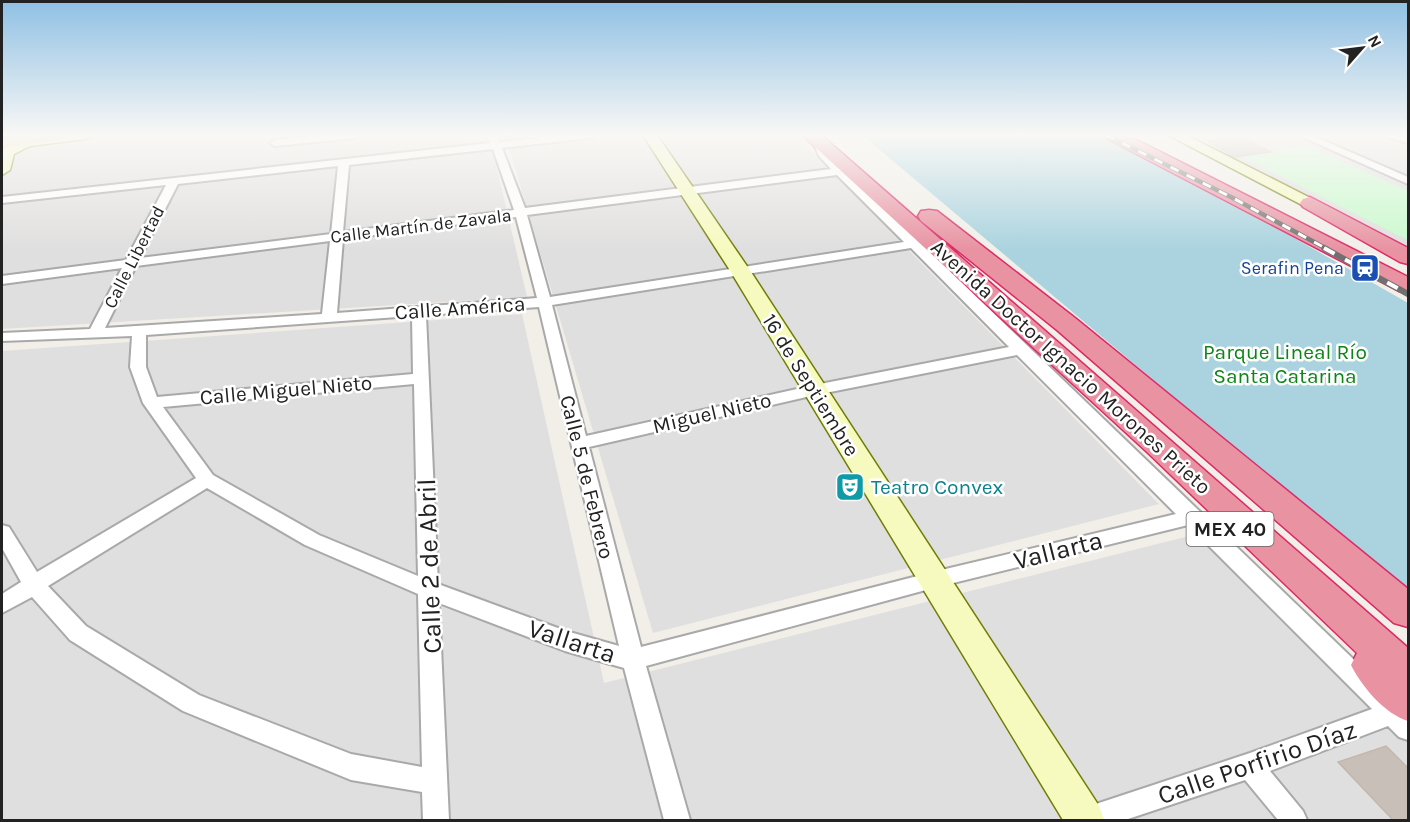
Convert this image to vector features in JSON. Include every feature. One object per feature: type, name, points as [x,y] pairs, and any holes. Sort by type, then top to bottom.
[{"type":"highway","name":"Avenida Doctor Ignacio Morones Prieto","points":[[856,173],[1039,351],[1158,444],[1408,674]]},
{"type":"highway","name":"Avenida Doctor Ignacio Morones Prieto","points":[[870,173],[926,214],[1066,324],[1408,611]]},
{"type":"highway","points":[[1191,173],[1318,237]]},
{"type":"highway","points":[[1204,173],[1408,286]]},
{"type":"highway","points":[[1237,173],[1408,265]]},
{"type":"highway","points":[[1310,203],[1408,257]]},
{"type":"highway","name":"MEX 40","points":[[926,214],[997,285],[1408,646]]},
{"type":"highway","name":"MEX 40","points":[[1039,351],[1142,445],[1403,714]]},
{"type":"street","points":[[2,200],[251,173]]},
{"type":"street","points":[[329,318],[343,173]]},
{"type":"street","name":"Calle 5 de Febrero","points":[[506,173],[544,302],[632,660],[677,820]]},
{"type":"street","name":"16 de Septiembre","points":[[676,173],[741,272],[1086,820]]},
{"type":"street","name":"Calle Martín de Zavala","points":[[2,279],[821,173]]},
{"type":"street","points":[[842,173],[915,244],[1039,351],[1192,518],[1403,714]]},
{"type":"street","points":[[1246,173],[1408,252]]},
{"type":"street","points":[[1391,173],[1408,181]]},
{"type":"street","name":"Calle Libertad","points":[[95,333],[173,182]]},
{"type":"street","name":"Calle América","points":[[2,337],[139,331],[544,302],[915,244]]},
{"type":"street","name":"Calle 2 de Abril","points":[[419,311],[436,820]]},
{"type":"street","name":"Vallarta","points":[[139,331],[138,367],[151,403],[207,480],[312,540],[430,590],[566,641],[632,660],[933,580],[1192,518]]},
{"type":"street","name":"Miguel Nieto","points":[[579,442],[815,390],[1039,351]]},
{"type":"street","name":"Calle Miguel Nieto","points":[[151,403],[422,378]]},
{"type":"street","points":[[2,604],[207,480]]},
{"type":"street","points":[[2,532],[34,585],[78,633],[191,703],[351,767],[435,782]]},
{"type":"street","name":"Calle Porfirio Díaz","points":[[1086,820],[1403,714]]},
{"type":"street","points":[[1250,766],[1294,820]]},
{"type":"shaded area","points":[[2,173],[498,173],[527,297],[2,329]]},
{"type":"shaded area","points":[[517,173],[833,173],[1159,504],[653,633]]},
{"type":"shaded area","points":[[1264,173],[1408,173],[1408,246]]},
{"type":"shaded area","points":[[522,314],[604,683],[1201,533],[1408,741],[1408,820],[2,820],[2,351]]},
{"type":"green space","points":[[1275,173],[1369,173],[1408,191],[1408,240]]},
{"type":"water","name":"Parque Lineal Río Santa Catarina","points":[[908,173],[1181,173],[1408,303],[1408,594]]},
{"type":"building","points":[[1386,746],[1408,768],[1408,820],[1393,820],[1338,762]]},
{"type":"railway","points":[[1183,173],[1327,249]]},
{"type":"railway","points":[[1324,248],[1408,294]]},
{"type":"place","name":"Serafin Pena","points":[[1365,268]]},
{"type":"place","name":"Teatro Convex","points":[[850,487]]}]
